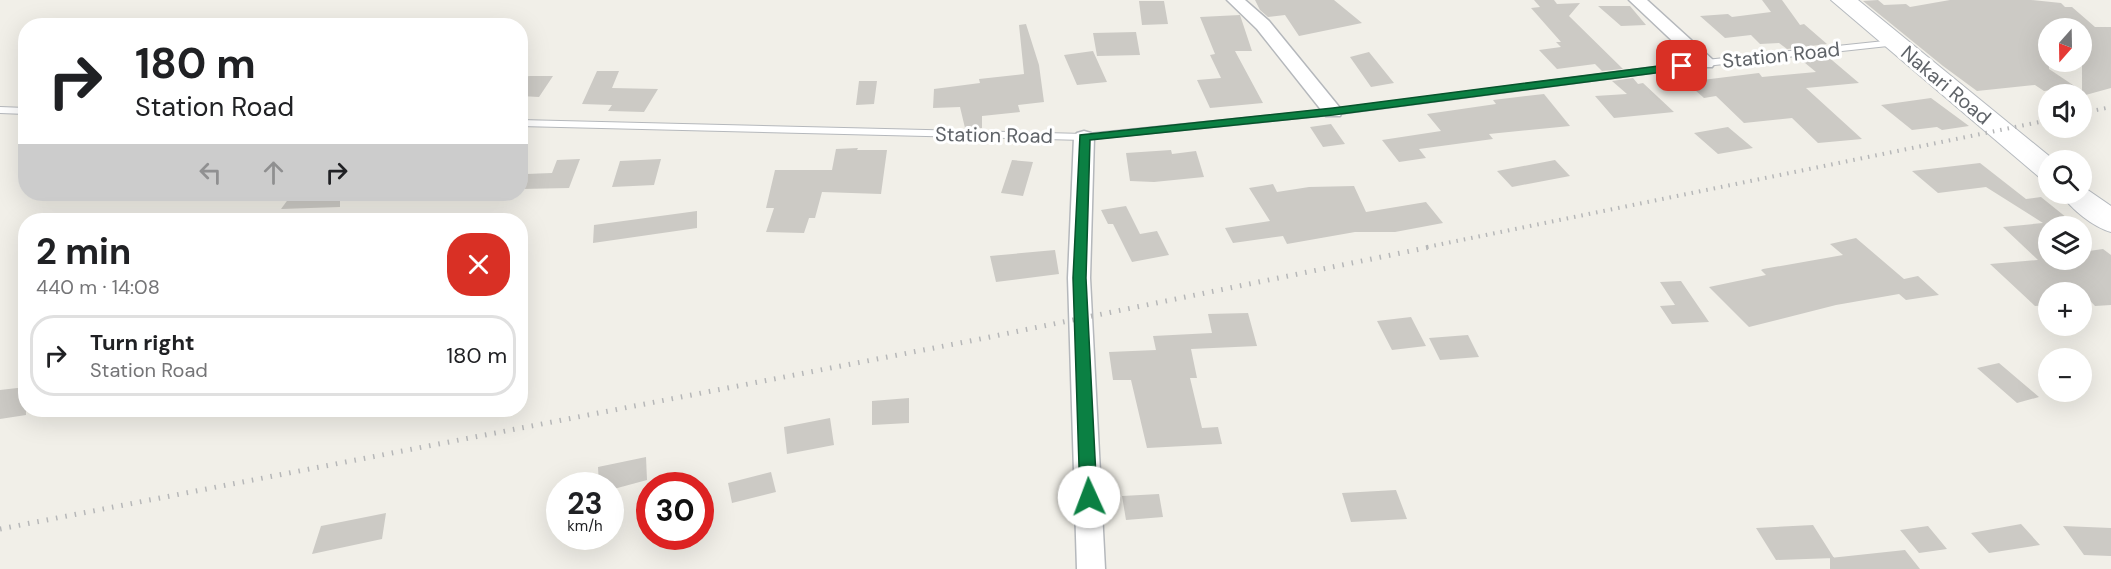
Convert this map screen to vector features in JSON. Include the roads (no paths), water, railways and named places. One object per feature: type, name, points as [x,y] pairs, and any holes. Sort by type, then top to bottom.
[{"type":"street","points":[[1235,0],[1263,25],[1333,112]]},
{"type":"street","points":[[1637,0],[1706,63]]},
{"type":"street","name":"Nakari Road","points":[[1843,0],[2038,162]]},
{"type":"street","points":[[1084,137],[1079,278],[1091,569]]},
{"type":"street","points":[[2088,204],[2111,222]]},
{"type":"lane","name":"Station Road","points":[[528,123],[1084,137],[1333,112],[1706,63],[1894,43]]},
{"type":"lane","points":[[0,110],[18,111]]},
{"type":"railway","points":[[2092,111],[2111,107]]},
{"type":"railway","points":[[1427,247],[2038,122]]},
{"type":"railway","points":[[0,529],[975,340],[1435,246]]}]
